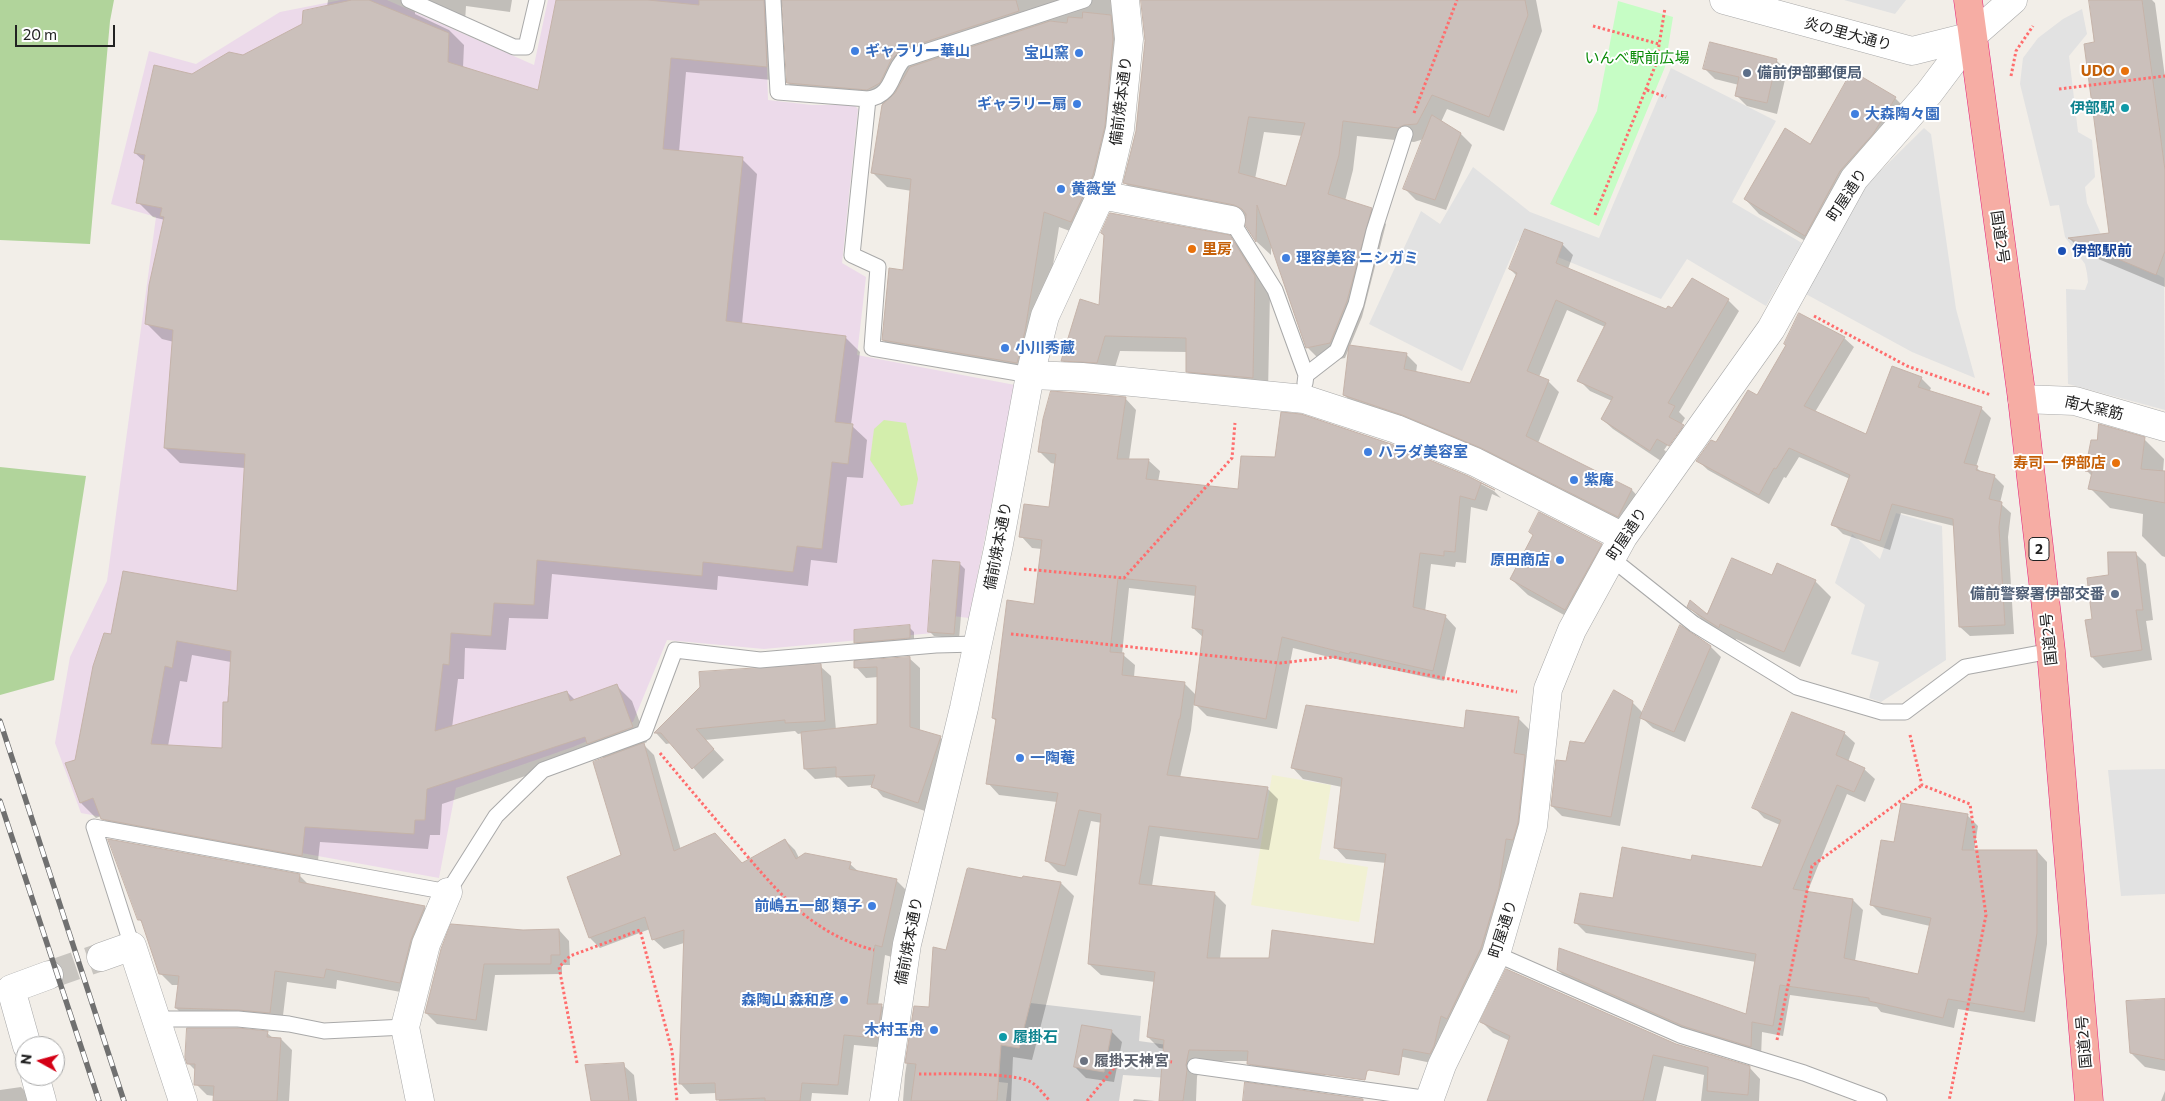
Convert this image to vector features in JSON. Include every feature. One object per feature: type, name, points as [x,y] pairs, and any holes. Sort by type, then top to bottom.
[{"type":"highway","name":"国道2号","points":[[1968,0],[2022,399],[2050,651],[2089,1101]]},
{"type":"street","name":"備前焼本通り","points":[[884,1101],[904,958],[979,637],[1030,375],[1045,316],[1108,180],[1120,129],[1129,39],[1125,0]]},
{"type":"street","name":"炎の里大通り","points":[[1724,0],[1912,51],[1972,36]]},
{"type":"street","name":"町屋通り","points":[[1430,1100],[1442,1065],[1496,954],[1533,826],[1548,689],[1572,630],[1617,547],[1771,330],[1817,243],[1854,179],[1929,93],[1972,36],[2013,0]]},
{"type":"street","points":[[1101,194],[1231,220]]},
{"type":"street","points":[[1030,375],[1082,377],[1238,393],[1305,387],[1396,429],[1475,462],[1617,547]]},
{"type":"street","name":"南大窯筋","points":[[2022,399],[2075,401],[2165,427]]},
{"type":"street","points":[[420,1101],[405,1027],[426,944],[448,892]]},
{"type":"street","points":[[101,957],[132,946],[158,1019],[183,1101]]},
{"type":"street","points":[[24,1036],[11,989],[49,975]]},
{"type":"street","points":[[38,1086],[42,1101]]},
{"type":"lane","points":[[409,0],[514,47],[526,47],[537,0]]},
{"type":"lane","points":[[773,0],[778,92],[868,99],[877,98],[893,82],[897,67],[904,59],[1084,0]]},
{"type":"lane","points":[[868,99],[852,255],[878,266],[872,348],[1030,375]]},
{"type":"lane","points":[[1305,387],[1337,351],[1356,304],[1374,231],[1406,134]]},
{"type":"lane","points":[[1231,220],[1275,290],[1305,387]]},
{"type":"lane","points":[[1617,547],[1694,624],[1797,687],[1882,712],[1905,712],[1965,667],[2050,651]]},
{"type":"lane","points":[[132,946],[94,827],[448,892],[496,816],[543,770],[644,733],[675,650],[760,660],[936,645],[979,637]]},
{"type":"lane","points":[[1496,954],[1680,1035],[1804,1073],[1879,1101]]},
{"type":"lane","points":[[158,1019],[238,1019],[288,1024],[324,1031],[405,1027]]},
{"type":"lane","points":[[1195,1066],[1430,1100]]},
{"type":"path","points":[[1406,134],[1457,0]]},
{"type":"path","points":[[1595,215],[1656,64],[1664,8]]},
{"type":"path","points":[[1593,26],[1659,44]]},
{"type":"path","points":[[2011,78],[2016,51],[2028,34]]},
{"type":"path","points":[[2059,89],[2165,76]]},
{"type":"path","points":[[1647,90],[1666,98]]},
{"type":"path","points":[[1787,302],[1907,366],[1998,397],[2022,399]]},
{"type":"path","points":[[994,566],[1124,578],[1232,458],[1238,393]]},
{"type":"path","points":[[979,637],[1280,663],[1334,657],[1547,698]]},
{"type":"path","points":[[1905,712],[1922,785]]},
{"type":"path","points":[[644,733],[780,895],[815,924],[858,946],[904,958]]},
{"type":"path","points":[[1772,1064],[1812,866],[1922,785]]},
{"type":"path","points":[[1922,785],[1970,804],[1986,915],[1949,1101]]},
{"type":"path","points":[[577,1063],[559,967],[570,956],[640,930],[672,1051],[676,1101]]},
{"type":"path","points":[[1116,1054],[1195,1066]]},
{"type":"path","points":[[1086,1101],[1114,1068],[1129,1056]]},
{"type":"path","points":[[888,1073],[980,1074],[1020,1079],[1030,1082],[1050,1101]]},
{"type":"shaded area","points":[[341,0],[387,0],[534,65],[548,0],[765,0],[768,100],[812,105],[854,105],[858,109],[842,263],[866,277],[857,355],[1015,385],[969,618],[936,614],[933,633],[764,649],[667,640],[633,722],[573,747],[456,788],[439,878],[81,813],[55,743],[70,657],[107,581],[156,217],[111,204],[149,51],[196,64],[280,12]]},
{"type":"shaded area","points":[[1844,0],[1906,0],[1895,14]]},
{"type":"shaded area","points":[[2082,9],[2087,34],[2069,56],[2078,132],[2092,140],[2095,177],[2085,187],[2087,203],[2107,248],[2164,278],[2165,410],[2068,384],[2066,289],[2085,290],[2088,282],[2087,273],[2085,264],[2065,237],[2059,205],[2050,206],[2020,84],[2023,58],[2038,38],[2063,19]]},
{"type":"shaded area","points":[[1671,68],[1776,121],[1732,202],[1802,243],[1766,306],[1687,259],[1661,299],[1518,241],[1462,371],[1369,324],[1421,211],[1440,224],[1473,167],[1530,212],[1599,238]]},
{"type":"shaded area","points":[[1924,128],[1931,134],[1956,309],[1975,378],[1912,352],[1804,293],[1864,187]]},
{"type":"shaded area","points":[[1896,513],[1942,526],[1946,660],[1881,702],[1869,698],[1879,662],[1851,654],[1865,605],[1835,583],[1852,534],[1880,559]]},
{"type":"shaded area","points":[[2165,769],[2165,894],[2121,896],[2108,770]]},
{"type":"shaded area","name":"履掛天神宮","points":[[988,998],[1141,1016],[1139,1041],[1189,1048],[1184,1079],[1123,1075],[1119,1101],[1006,1101],[1008,1083],[980,1080]]},
{"type":"green space","points":[[0,0],[114,0],[110,21],[90,244],[0,240]]},
{"type":"green space","name":"いんべ駅前広場","points":[[1618,1],[1673,17],[1665,67],[1599,226],[1550,204],[1597,111]]},
{"type":"green space","points":[[884,420],[906,423],[918,479],[913,504],[901,506],[870,460],[874,429]]},
{"type":"green space","points":[[0,467],[86,476],[54,680],[0,695]]},
{"type":"green space","points":[[1272,775],[1331,785],[1319,859],[1368,867],[1359,922],[1251,905]]},
{"type":"building","points":[[352,0],[369,0],[449,33],[448,62],[538,90],[556,0],[648,0],[699,5],[699,0],[764,0],[767,67],[671,58],[663,149],[743,157],[726,321],[846,336],[835,422],[853,424],[848,464],[832,462],[822,549],[797,546],[793,572],[703,562],[702,576],[537,560],[534,605],[494,603],[491,636],[451,633],[449,665],[443,664],[435,731],[567,691],[570,701],[617,684],[633,727],[587,744],[585,737],[427,789],[425,820],[415,820],[414,834],[305,827],[302,856],[101,819],[93,798],[80,803],[65,763],[75,760],[93,666],[104,633],[111,634],[123,571],[237,591],[245,454],[164,448],[173,330],[145,324],[149,285],[164,217],[160,216],[162,208],[136,203],[145,155],[134,153],[154,65],[192,74],[229,52],[243,55],[302,24],[303,11]],"holes":[[[177,641],[231,651],[228,702],[223,702],[222,748],[151,744],[165,666],[172,668]]]},
{"type":"building","points":[[782,0],[1016,0],[1019,11],[901,50],[891,60],[880,83],[867,90],[787,83]]},
{"type":"building","points":[[1141,0],[1525,0],[1528,15],[1489,117],[1432,95],[1417,124],[1404,125],[1398,128],[1343,121],[1339,155],[1328,194],[1372,208],[1347,301],[1330,343],[1306,348],[1257,205],[1256,242],[1245,225],[1246,214],[1242,209],[1234,205],[1123,183],[1136,131],[1145,41]],"holes":[[[1249,117],[1305,123],[1286,186],[1239,173]]]},
{"type":"building","name":"伊部駅","points":[[2089,0],[2142,0],[2165,170],[2165,251],[2156,275],[2068,238],[2109,233],[2084,44],[2094,42]]},
{"type":"building","points":[[1083,12],[1111,15],[1113,39],[1105,126],[1093,175],[1071,222],[1044,212],[1025,331],[1017,363],[882,340],[889,268],[903,270],[911,179],[871,173],[882,105],[895,93],[910,67],[1050,21],[1067,23],[1068,17],[1082,18]]},
{"type":"building","name":"備前伊部郵便局","points":[[1710,42],[1777,59],[1767,103],[1735,96],[1739,77],[1703,69]]},
{"type":"building","points":[[1852,71],[1896,97],[1873,134],[1840,171],[1805,236],[1744,199],[1785,128],[1810,144]]},
{"type":"building","points":[[1432,115],[1461,133],[1435,200],[1403,189]]},
{"type":"building","points":[[1110,213],[1230,235],[1255,276],[1253,378],[1186,372],[1186,338],[1105,336],[1097,363],[1061,361],[1080,299],[1099,305],[1104,235],[1101,233]]},
{"type":"building","points":[[1525,229],[1563,243],[1556,263],[1666,309],[1668,306],[1672,308],[1692,278],[1729,299],[1668,403],[1675,406],[1669,417],[1684,425],[1669,446],[1657,439],[1650,451],[1601,419],[1613,397],[1577,381],[1606,323],[1556,300],[1527,371],[1549,380],[1526,436],[1632,489],[1618,517],[1481,448],[1402,415],[1343,395],[1349,345],[1407,353],[1404,369],[1470,383],[1517,273],[1509,269]]},
{"type":"building","points":[[1799,313],[1845,337],[1804,406],[1866,434],[1892,366],[1922,377],[1918,387],[1982,407],[1964,463],[1978,466],[1976,470],[1995,475],[1989,499],[2002,502],[1999,527],[2005,625],[1959,627],[1953,519],[1892,504],[1880,541],[1831,525],[1850,475],[1789,448],[1776,469],[1774,468],[1759,495],[1696,461],[1711,440],[1716,442],[1748,390],[1757,395],[1786,345],[1784,344]]},
{"type":"building","points":[[1051,391],[1126,397],[1117,459],[1149,459],[1146,479],[1238,489],[1241,456],[1275,457],[1281,412],[1301,414],[1391,444],[1468,476],[1495,490],[1481,483],[1475,500],[1460,496],[1455,552],[1444,551],[1444,556],[1420,553],[1413,607],[1446,615],[1433,671],[1350,652],[1349,654],[1282,637],[1266,719],[1194,705],[1203,630],[1192,628],[1196,586],[1118,578],[1110,652],[1124,653],[1122,675],[1185,682],[1180,719],[1167,775],[1268,787],[1258,839],[1149,826],[1139,884],[1215,892],[1207,958],[1269,958],[1272,930],[1374,944],[1386,854],[1334,848],[1342,778],[1291,768],[1306,705],[1464,728],[1466,710],[1519,717],[1514,753],[1525,755],[1518,823],[1513,840],[1506,839],[1499,888],[1481,948],[1447,1019],[1441,1016],[1434,1046],[1430,1054],[1403,1049],[1399,1075],[1369,1070],[1365,1080],[1247,1064],[1248,1051],[1189,1050],[1183,1101],[1159,1101],[1164,1040],[1147,1037],[1155,972],[1088,964],[1101,814],[1079,810],[1065,866],[1045,861],[1058,793],[986,784],[996,719],[992,718],[1007,600],[1034,604],[1042,540],[1019,537],[1024,504],[1049,507],[1056,454],[1038,452],[1043,419]]},
{"type":"building","points":[[2099,424],[2145,437],[2141,469],[2165,471],[2165,503],[2088,489],[2092,472],[2085,471],[2091,440],[2097,440]]},
{"type":"building","points":[[1539,512],[1602,544],[1565,610],[1510,579],[1533,535],[1529,532]]},
{"type":"building","points":[[2108,552],[2136,552],[2143,610],[2136,610],[2142,650],[2091,657],[2085,620],[2092,619],[2087,578],[2108,575]]},
{"type":"building","points":[[1732,558],[1772,575],[1777,563],[1816,580],[1784,652],[1720,624],[1719,628],[1687,607],[1690,600],[1707,614]]},
{"type":"building","points":[[933,560],[960,562],[954,634],[928,632]]},
{"type":"building","points":[[910,625],[910,638],[854,643],[854,630]]},
{"type":"building","points":[[1680,625],[1711,646],[1674,732],[1640,718]]},
{"type":"building","points":[[910,657],[910,727],[941,736],[918,803],[871,787],[875,775],[836,777],[836,767],[804,769],[801,732],[877,724],[877,667],[854,668],[854,661]]},
{"type":"building","points":[[821,664],[825,721],[785,723],[785,720],[696,729],[714,749],[692,769],[661,733],[654,733],[700,687],[699,672]]},
{"type":"building","points":[[1614,690],[1633,701],[1611,817],[1551,806],[1556,760],[1566,761],[1570,741],[1584,743]]},
{"type":"building","points":[[1792,712],[1845,732],[1836,755],[1865,768],[1854,792],[1837,785],[1793,889],[1853,899],[1844,958],[1918,974],[1931,918],[1870,905],[1881,840],[1894,842],[1901,803],[1968,814],[1962,850],[2037,850],[2037,933],[2024,1012],[1948,999],[1943,1018],[1869,1001],[1869,998],[1780,985],[1773,1026],[1752,1022],[1751,1047],[1683,1026],[1557,970],[1559,948],[1746,1014],[1756,954],[1574,923],[1580,893],[1613,898],[1622,847],[1691,860],[1692,855],[1762,867],[1781,820],[1752,808]]},
{"type":"building","points":[[644,743],[674,851],[715,833],[742,863],[785,839],[796,859],[805,853],[851,862],[849,869],[897,879],[882,947],[875,945],[867,1004],[882,1004],[877,1038],[844,1035],[838,1085],[802,1083],[800,1101],[765,1101],[765,1098],[716,1100],[715,1083],[679,1084],[684,930],[652,940],[645,917],[589,938],[567,877],[621,855],[593,762]]},
{"type":"building","points":[[108,839],[300,874],[299,882],[425,906],[411,940],[400,983],[326,969],[324,978],[275,971],[270,1013],[175,1008],[179,976],[159,974],[141,920],[138,920]]},
{"type":"building","points":[[967,869],[1022,878],[1023,876],[1061,882],[1019,1048],[1001,1045],[997,1101],[911,1101],[916,1064],[905,1063],[914,1006],[929,1007],[933,947],[946,950]]},
{"type":"building","points":[[451,924],[523,930],[559,929],[560,955],[551,955],[551,964],[484,964],[476,1020],[425,1013],[441,949]]},
{"type":"building","points":[[1506,969],[1676,1044],[1750,1066],[1748,1095],[1707,1091],[1708,1067],[1653,1055],[1643,1101],[1487,1101],[1510,1036],[1480,1022]]},
{"type":"building","points":[[2165,999],[2165,1060],[2130,1053],[2126,1001]]},
{"type":"building","points":[[1082,1025],[1112,1030],[1104,1072],[1074,1067]]},
{"type":"building","points":[[187,1028],[238,1028],[268,1031],[267,1037],[281,1038],[277,1101],[213,1101],[214,1086],[194,1085],[195,1064],[187,1064],[185,1058]]},
{"type":"building","points":[[624,1063],[629,1101],[591,1101],[585,1065]]},
{"type":"building","points":[[1245,1082],[1363,1099],[1363,1101],[1243,1101]]},
{"type":"tunnel","points":[[49,975],[101,957]]},
{"type":"railway","points":[[0,721],[124,1101]]},
{"type":"railway","points":[[0,801],[99,1101]]},
{"type":"place","name":"ギャラリー華山","points":[[855,51]]},
{"type":"place","name":"宝山窯","points":[[1079,53]]},
{"type":"place","name":"UDO","points":[[2125,71]]},
{"type":"place","name":"備前伊部郵便局","points":[[1747,73]]},
{"type":"place","name":"ギャラリー扇","points":[[1077,104]]},
{"type":"place","name":"伊部駅","points":[[2125,108]]},
{"type":"place","name":"大森陶々園","points":[[1855,114]]},
{"type":"place","name":"黄薇堂","points":[[1061,189]]},
{"type":"place","name":"里房","points":[[1192,249]]},
{"type":"place","name":"伊部駅前","points":[[2062,251]]},
{"type":"place","name":"理容美容 ニシガミ","points":[[1286,258]]},
{"type":"place","name":"小川秀蔵","points":[[1005,348]]},
{"type":"place","name":"ハラダ美容室","points":[[1368,452]]},
{"type":"place","name":"寿司一 伊部店","points":[[2116,463]]},
{"type":"place","name":"紫庵","points":[[1574,480]]},
{"type":"place","name":"原田商店","points":[[1560,560]]},
{"type":"place","name":"備前警察署伊部交番","points":[[2115,594]]},
{"type":"place","name":"一陶菴","points":[[1020,758]]},
{"type":"place","name":"前嶋五一郎 類子","points":[[872,906]]},
{"type":"place","name":"森陶山 森和彦","points":[[844,1000]]},
{"type":"place","name":"木村玉舟","points":[[934,1030]]},
{"type":"place","name":"履掛石","points":[[1003,1037]]},
{"type":"place","name":"履掛天神宮","points":[[1084,1061]]}]
